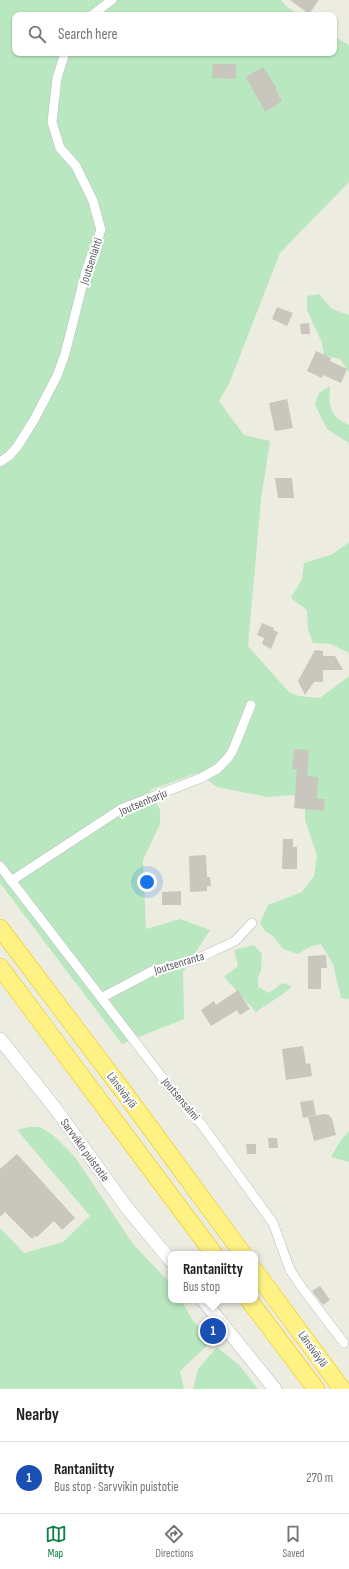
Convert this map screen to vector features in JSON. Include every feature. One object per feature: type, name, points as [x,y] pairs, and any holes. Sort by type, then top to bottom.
[{"type":"highway","name":"Länsiväylä","points":[[0,928],[129,1099],[241,1251]]},
{"type":"highway","name":"Länsiväylä","points":[[0,967],[212,1251]]},
{"type":"highway","name":"Länsiväylä","points":[[258,1275],[342,1389]]},
{"type":"highway","name":"Länsiväylä","points":[[251,1303],[316,1389]]},
{"type":"main road","name":"Sarvvikin puistotie","points":[[0,1039],[55,1108],[127,1208],[168,1257]]},
{"type":"main road","points":[[205,1303],[275,1389]]},
{"type":"street","points":[[96,12],[112,0]]},
{"type":"street","name":"Joutsenlahti","points":[[0,462],[9,456],[17,447],[38,414],[57,376],[65,354],[86,271],[101,230],[93,201],[76,166],[60,148],[52,122],[57,78],[64,56]]},
{"type":"street","name":"Joutsenharju","points":[[11,881],[121,809],[201,778],[217,769],[228,758],[233,750],[251,705]]},
{"type":"street","name":"Joutsensalmi","points":[[0,866],[172,1090],[202,1125],[273,1223],[290,1270],[344,1343]]},
{"type":"street","name":"Joutsenranta","points":[[101,998],[154,970],[195,960],[235,941],[252,923]]},
{"type":"green space","points":[[0,0],[281,0],[287,7],[295,12],[12,12],[12,56],[337,56],[337,38],[349,45],[349,182],[280,253],[229,384],[219,401],[244,435],[270,441],[261,499],[248,646],[289,692],[299,696],[320,698],[349,676],[349,999],[341,998],[333,964],[321,944],[310,947],[298,954],[283,949],[274,937],[264,930],[260,923],[268,905],[302,892],[314,876],[317,856],[305,820],[305,800],[292,795],[268,797],[217,787],[197,773],[150,790],[160,810],[160,824],[143,860],[146,929],[180,919],[210,930],[183,972],[184,1019],[122,1044],[0,883]]},
{"type":"green space","points":[[319,294],[332,309],[349,315],[349,373],[340,359],[324,355],[322,343],[307,310],[307,296]]},
{"type":"green space","points":[[330,386],[330,405],[337,418],[349,425],[349,443],[327,429],[315,405],[319,393]]},
{"type":"green space","points":[[349,542],[349,653],[331,644],[313,643],[308,630],[307,610],[291,598],[302,579],[304,563],[333,554]]},
{"type":"green space","points":[[254,945],[262,954],[261,971],[258,977],[258,987],[269,993],[282,983],[292,986],[279,997],[256,1012],[224,977],[238,966],[234,950]]},
{"type":"green space","points":[[29,1127],[40,1127],[53,1135],[75,1157],[133,1244],[168,1281],[168,1303],[183,1303],[192,1319],[211,1342],[180,1371],[184,1389],[0,1389],[0,1228],[24,1253],[63,1242],[90,1216],[17,1130]]},
{"type":"green space","points":[[349,1131],[349,1162],[331,1157],[340,1141]]},
{"type":"green space","points":[[217,1347],[240,1366],[258,1389],[193,1389],[198,1369]]},
{"type":"building","points":[[290,0],[319,0],[310,12],[306,12]]},
{"type":"building","points":[[213,64],[236,64],[236,79],[212,78]]},
{"type":"building","points":[[263,67],[276,87],[282,101],[265,112],[246,77]]},
{"type":"building","points":[[277,307],[293,313],[287,326],[272,319]]},
{"type":"building","points":[[309,323],[310,334],[301,334],[300,324]]},
{"type":"building","points":[[316,351],[331,358],[330,361],[347,369],[341,383],[323,375],[322,378],[307,371]]},
{"type":"building","points":[[287,399],[293,428],[275,431],[269,403]]},
{"type":"building","points":[[275,478],[292,478],[294,498],[278,498]]},
{"type":"building","points":[[262,623],[274,628],[273,630],[278,632],[271,649],[262,644],[264,638],[257,635]]},
{"type":"building","points":[[315,650],[323,651],[323,656],[335,656],[343,670],[323,670],[323,682],[314,682],[305,695],[298,681]]},
{"type":"building","points":[[294,749],[309,750],[307,776],[318,777],[317,799],[325,799],[324,811],[294,808],[297,769],[292,769]]},
{"type":"building","points":[[283,839],[293,839],[293,847],[297,847],[297,869],[282,869]]},
{"type":"building","points":[[206,855],[207,877],[210,877],[211,886],[207,886],[207,891],[190,892],[189,856]]},
{"type":"building","points":[[181,891],[181,905],[162,905],[162,892]]},
{"type":"building","points":[[326,955],[327,968],[321,968],[321,989],[308,989],[308,956]]},
{"type":"building","points":[[238,990],[250,1009],[240,1015],[237,1010],[211,1026],[201,1010],[214,1001],[216,1005]]},
{"type":"building","points":[[303,1046],[306,1064],[310,1063],[312,1076],[286,1080],[282,1049]]},
{"type":"building","points":[[313,1100],[316,1115],[303,1118],[300,1102]]},
{"type":"building","points":[[324,1114],[329,1115],[332,1119],[336,1135],[314,1141],[308,1117]]},
{"type":"building","points":[[268,1138],[277,1138],[278,1148],[269,1148]]},
{"type":"building","points":[[246,1144],[256,1144],[256,1154],[247,1154]]},
{"type":"building","points":[[17,1154],[75,1218],[62,1230],[54,1221],[37,1237],[35,1236],[32,1239],[5,1212],[0,1217],[0,1169]]},
{"type":"building","points":[[320,1286],[330,1300],[323,1305],[312,1291]]},
{"type":"place","name":"Rantaniitty","points":[[213,1331]]}]
